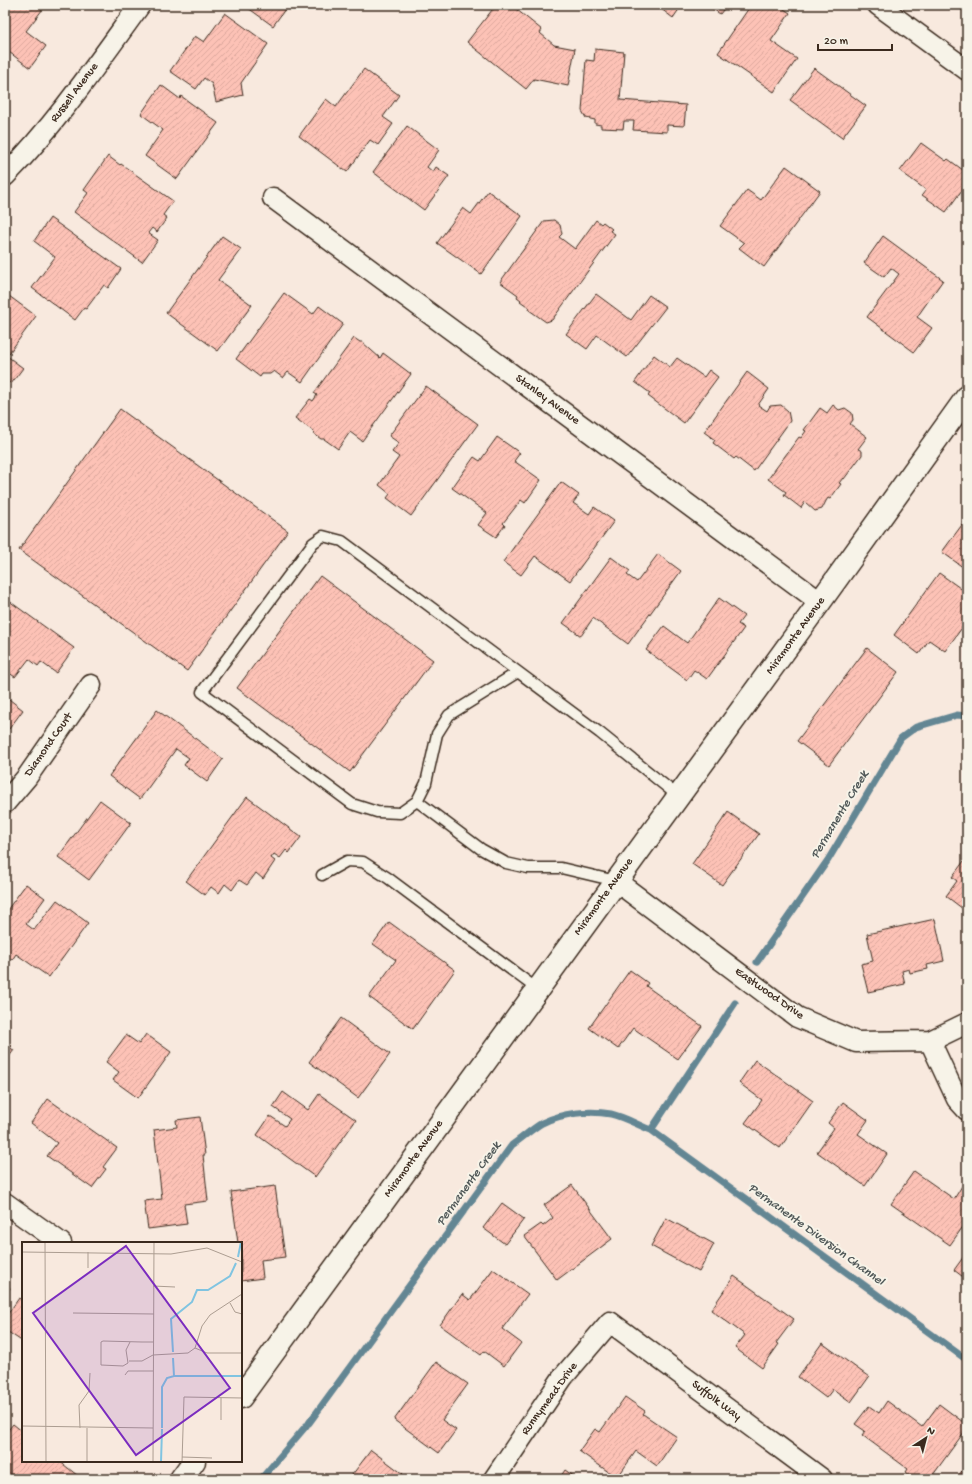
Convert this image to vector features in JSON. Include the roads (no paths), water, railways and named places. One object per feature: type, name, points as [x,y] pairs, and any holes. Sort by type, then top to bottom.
[{"type":"street","name":"Russell Avenue","points":[[5,176],[29,151],[70,100],[140,5]]},
{"type":"street","points":[[878,5],[967,70]]},
{"type":"street","name":"Stanley Avenue","points":[[273,198],[820,602]]},
{"type":"street","name":"Miramonte Avenue","points":[[244,1385],[963,410]]},
{"type":"street","name":"Diamond Court","points":[[5,803],[28,777],[91,685]]},
{"type":"street","name":"Eastwood Drive","points":[[616,881],[798,1017],[856,1042],[930,1041],[967,1023]]},
{"type":"street","points":[[930,1041],[957,1099],[967,1110]]},
{"type":"street","points":[[5,1203],[59,1242]]},
{"type":"street","name":"Runnymead Drive","points":[[494,1479],[563,1377],[610,1322]]},
{"type":"street","name":"Suffolk Way","points":[[610,1322],[822,1479]]},
{"type":"street","points":[[181,1479],[193,1462]]},
{"type":"lane","points":[[518,672],[449,715],[437,734],[426,783],[417,801],[400,813],[377,812],[352,804],[202,692],[313,543],[323,536],[342,540],[600,733],[678,796]]},
{"type":"lane","points":[[417,801],[481,849],[506,863],[528,868],[561,868],[616,881]]},
{"type":"lane","points":[[322,875],[347,861],[363,862],[388,878],[537,989]]},
{"type":"waterway","name":"Permanente Creek","points":[[757,962],[828,860],[901,738],[916,727],[957,715],[967,716]]},
{"type":"waterway","name":"Permanente Creek","points":[[651,1130],[735,1003]]},
{"type":"waterway","name":"Permanente Creek","points":[[309,1423],[512,1145],[542,1123],[558,1117],[585,1112],[616,1115],[651,1130],[967,1360]]},
{"type":"waterway","name":"Permanente Creek","points":[[261,1479],[306,1426]]},
{"type":"water label","name":"Permanente Diversion Channel","points":[[816,1235]]}]
